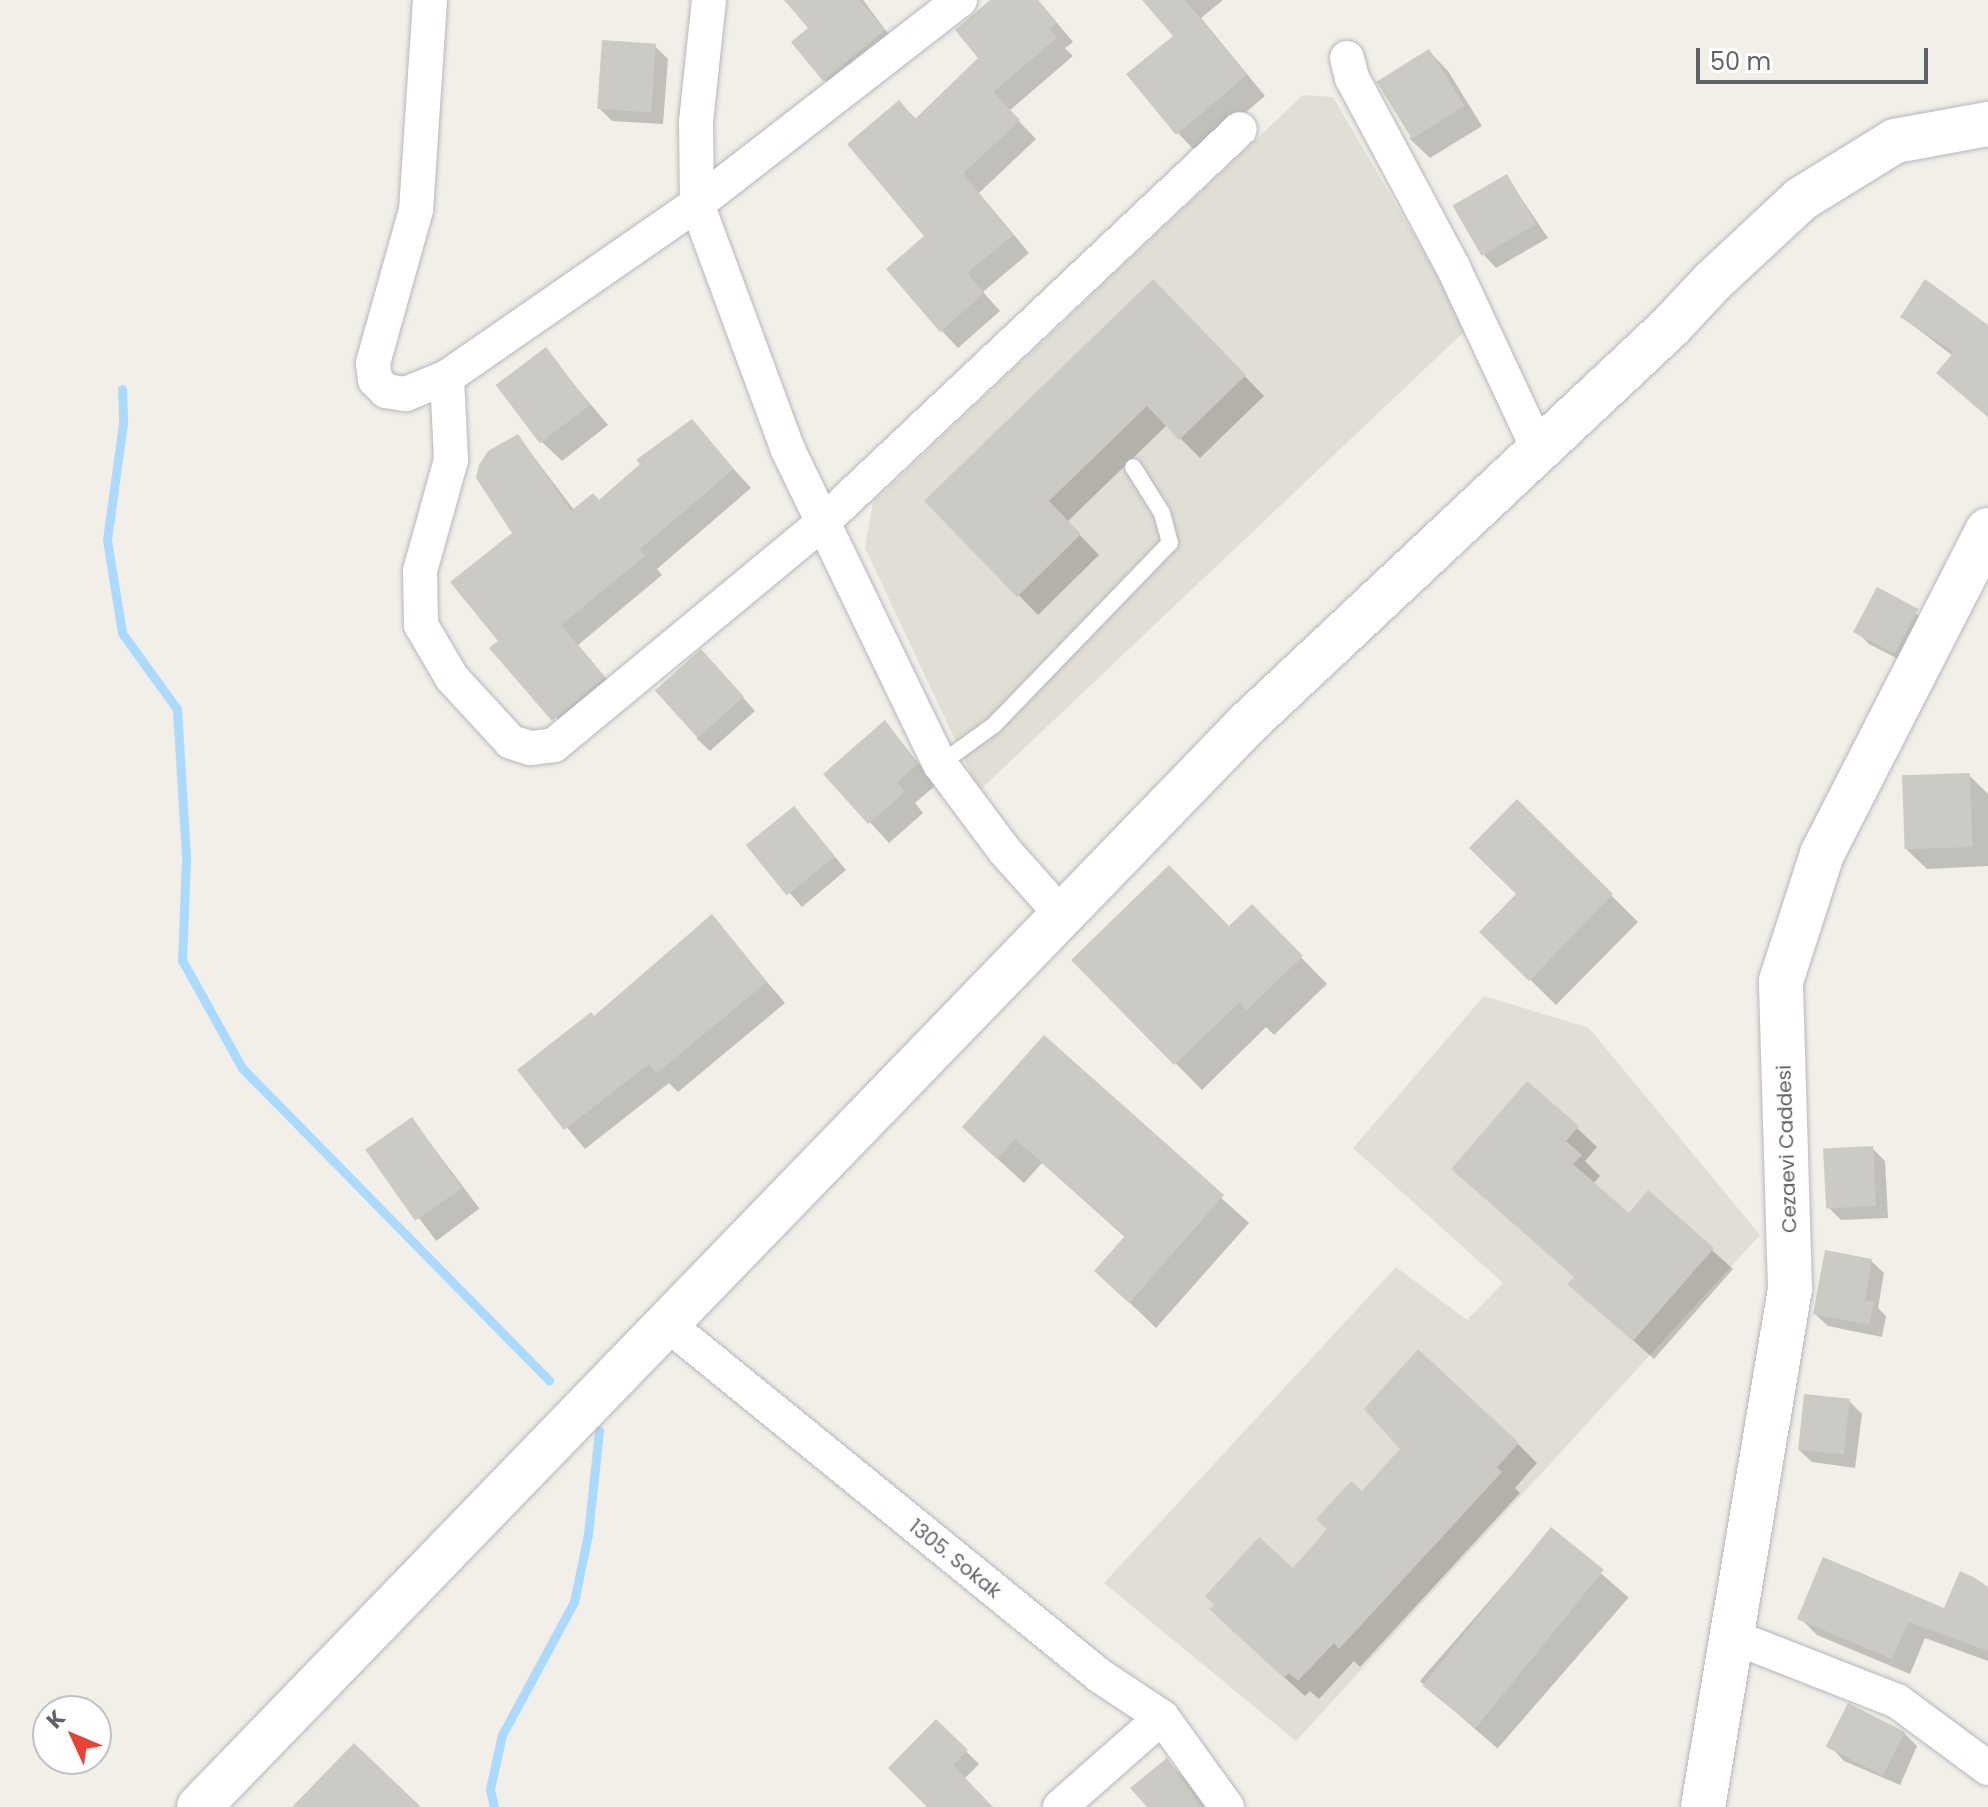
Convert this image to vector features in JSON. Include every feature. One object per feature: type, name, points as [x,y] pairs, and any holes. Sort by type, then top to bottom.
[{"type":"street","points":[[430,0],[416,210],[373,363],[375,380],[396,393],[406,394],[447,377],[697,204],[960,0]]},
{"type":"street","points":[[709,0],[696,122],[697,204],[788,450],[940,764],[1004,850],[1062,915]]},
{"type":"street","points":[[1347,58],[1352,78],[1453,267],[1539,451]]},
{"type":"street","points":[[199,1807],[1249,722],[1670,327],[1712,282],[1801,199],[1895,141],[1988,124]]},
{"type":"street","points":[[447,377],[451,460],[420,571],[421,625],[452,678],[511,742],[531,748],[554,745],[822,523],[1240,129]]},
{"type":"street","name":"Cezaevi Caddesi","points":[[1703,1807],[1790,1289],[1781,981],[1822,854],[1988,530]]},
{"type":"street","name":"1305. Sokak","points":[[666,1323],[1100,1676],[1162,1717],[1227,1807]]},
{"type":"street","points":[[1731,1636],[1897,1701],[1988,1768]]},
{"type":"street","points":[[1061,1807],[1162,1717]]},
{"type":"lane","points":[[940,764],[994,725],[1170,543],[1162,513],[1133,467]]},
{"type":"shaded area","points":[[1303,95],[1333,97],[1468,328],[979,791],[865,548],[873,502]]},
{"type":"shaded area","points":[[1484,996],[1589,1028],[1760,1235],[1296,1741],[1104,1583],[1396,1267],[1467,1320],[1503,1283],[1353,1148]]},
{"type":"building","points":[[784,0],[859,0],[885,30],[823,81],[791,42],[808,28]]},
{"type":"building","points":[[990,0],[1038,0],[1057,23],[1050,29],[1057,38],[993,92],[1020,120],[963,174],[1013,235],[967,273],[984,293],[940,332],[886,269],[924,236],[847,144],[899,100],[915,119],[978,58],[955,30]]},
{"type":"building","points":[[1142,0],[1185,0],[1247,75],[1176,135],[1126,74],[1173,36]]},
{"type":"building","points":[[602,40],[656,44],[651,113],[597,109]]},
{"type":"building","points":[[1429,49],[1465,106],[1412,139],[1376,82]]},
{"type":"building","points":[[1507,174],[1536,224],[1481,256],[1452,206]]},
{"type":"building","points":[[1153,279],[1246,375],[1179,440],[1147,406],[1049,501],[1081,534],[1017,597],[924,501]]},
{"type":"building","points":[[1925,279],[1988,325],[1988,417],[1936,373],[1954,352],[1900,317]]},
{"type":"building","points":[[546,347],[590,405],[540,443],[496,385]]},
{"type":"building","points":[[692,419],[734,469],[640,549],[645,556],[561,625],[605,677],[552,721],[489,648],[498,641],[450,582],[512,533],[476,478],[479,465],[488,451],[518,434],[571,511],[593,493],[599,500],[640,464],[636,460]]},
{"type":"building","points":[[1877,587],[1918,609],[1895,654],[1853,632]]},
{"type":"building","points":[[701,649],[744,697],[698,738],[655,690]]},
{"type":"building","points":[[885,720],[918,764],[897,782],[905,792],[868,824],[823,774]]},
{"type":"building","points":[[1970,773],[1973,847],[1905,849],[1902,775]]},
{"type":"building","points":[[1517,799],[1613,894],[1529,981],[1479,932],[1516,894],[1469,848]]},
{"type":"building","points":[[794,806],[835,857],[787,896],[746,845]]},
{"type":"building","points":[[1169,865],[1229,926],[1252,904],[1303,956],[1247,1010],[1239,1003],[1174,1065],[1071,960]]},
{"type":"building","points":[[712,914],[767,982],[657,1073],[649,1064],[564,1130],[517,1070],[591,1012],[594,1016]]},
{"type":"building","points":[[1044,1035],[1224,1195],[1129,1303],[1094,1271],[1125,1236],[1015,1139],[997,1159],[962,1127]]},
{"type":"building","points":[[1527,1081],[1579,1126],[1566,1141],[1582,1155],[1573,1164],[1629,1213],[1648,1190],[1714,1248],[1633,1341],[1567,1284],[1574,1277],[1451,1169]]},
{"type":"building","points":[[412,1117],[462,1188],[415,1221],[365,1150]]},
{"type":"building","points":[[1873,1146],[1876,1206],[1826,1209],[1823,1149]]},
{"type":"building","points":[[1825,1250],[1872,1259],[1865,1300],[1874,1302],[1869,1325],[1813,1314]]},
{"type":"building","points":[[1418,1349],[1519,1443],[1497,1467],[1502,1472],[1339,1649],[1334,1643],[1298,1681],[1289,1673],[1284,1678],[1209,1609],[1214,1605],[1205,1596],[1259,1537],[1293,1568],[1327,1529],[1316,1519],[1351,1481],[1362,1491],[1400,1449],[1364,1409]]},
{"type":"building","points":[[1804,1394],[1850,1399],[1844,1455],[1798,1450]]},
{"type":"building","points":[[1551,1527],[1604,1570],[1475,1728],[1423,1686]]},
{"type":"building","points":[[1823,1557],[1944,1608],[1960,1571],[1975,1578],[1988,1587],[1988,1651],[1908,1622],[1892,1659],[1797,1619]]},
{"type":"building","points":[[1848,1703],[1905,1732],[1883,1776],[1826,1747]]},
{"type":"building","points":[[936,1719],[968,1750],[953,1765],[993,1807],[927,1807],[888,1768]]},
{"type":"building","points":[[354,1743],[421,1807],[292,1807]]},
{"type":"building","points":[[1167,1758],[1202,1807],[1147,1807],[1130,1788]]},
{"type":"waterway","points":[[122,389],[123,423],[107,540],[122,633],[177,709],[186,858],[182,960],[242,1068],[549,1380]]},
{"type":"waterway","points":[[494,1807],[490,1789],[502,1735],[574,1602],[588,1534],[599,1431]]}]
